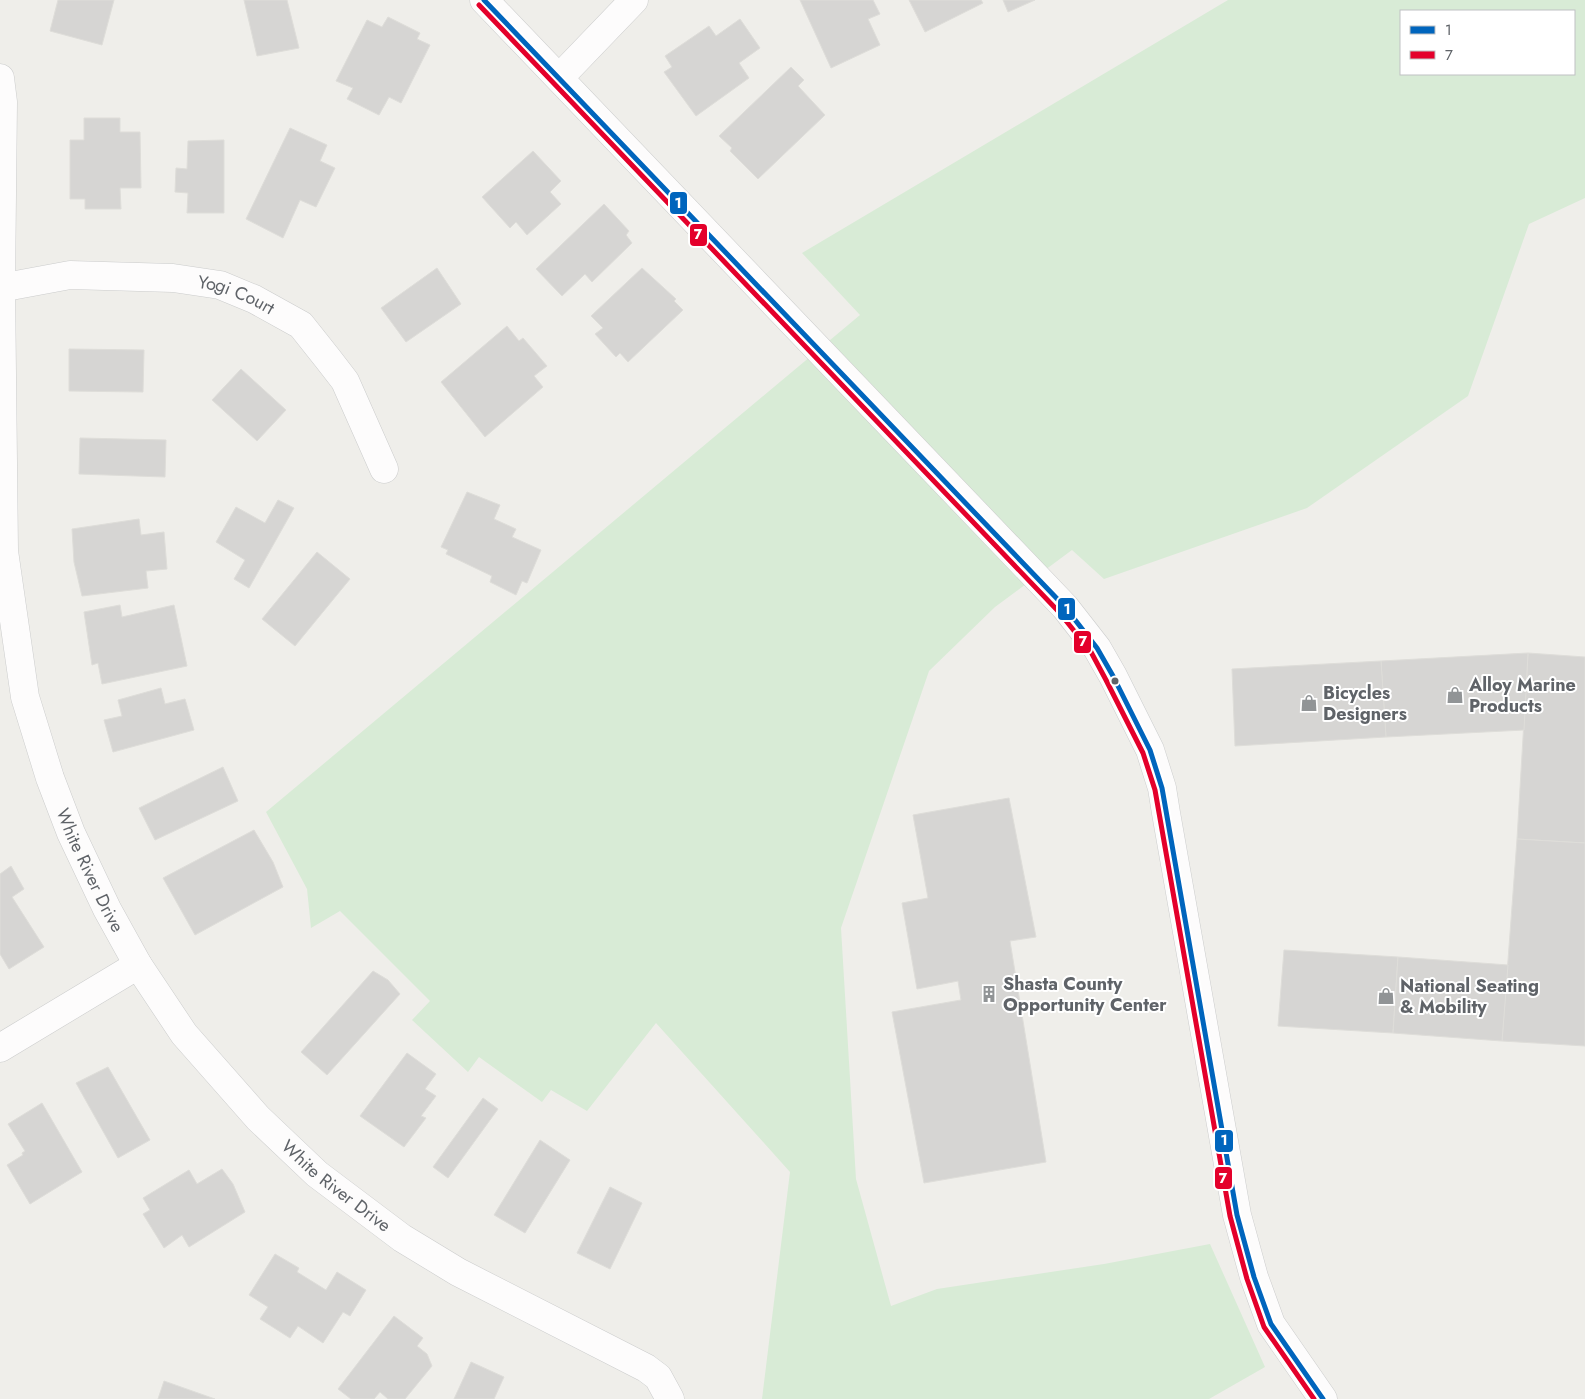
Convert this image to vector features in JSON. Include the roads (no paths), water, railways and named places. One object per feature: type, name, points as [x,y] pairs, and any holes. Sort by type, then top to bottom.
[{"type":"street","points":[[484,0],[560,77],[1064,607],[1097,648],[1114,676],[1150,750],[1162,788],[1200,997],[1234,1202],[1254,1277],[1271,1324],[1323,1399]]},
{"type":"street","points":[[560,77],[634,0]]},
{"type":"street","name":"White River Drive","points":[[0,78],[3,102],[1,287],[4,551],[25,697],[50,778],[71,833],[138,965],[184,1034],[258,1118],[325,1180],[402,1238],[458,1272],[646,1368],[658,1377],[670,1399]]},
{"type":"street","name":"Yogi Court","points":[[1,287],[70,275],[173,278],[220,285],[254,298],[301,325],[345,381],[384,469]]},
{"type":"street","points":[[0,1048],[138,965]]},
{"type":"place","name":"Alloy Marine Products","points":[[1455,695]]},
{"type":"place","name":"Bicycles Designers","points":[[1309,703]]},
{"type":"place","name":"Shasta County Opportunity Center","points":[[989,994]]},
{"type":"place","name":"National Seating & Mobility","points":[[1386,996]]}]
